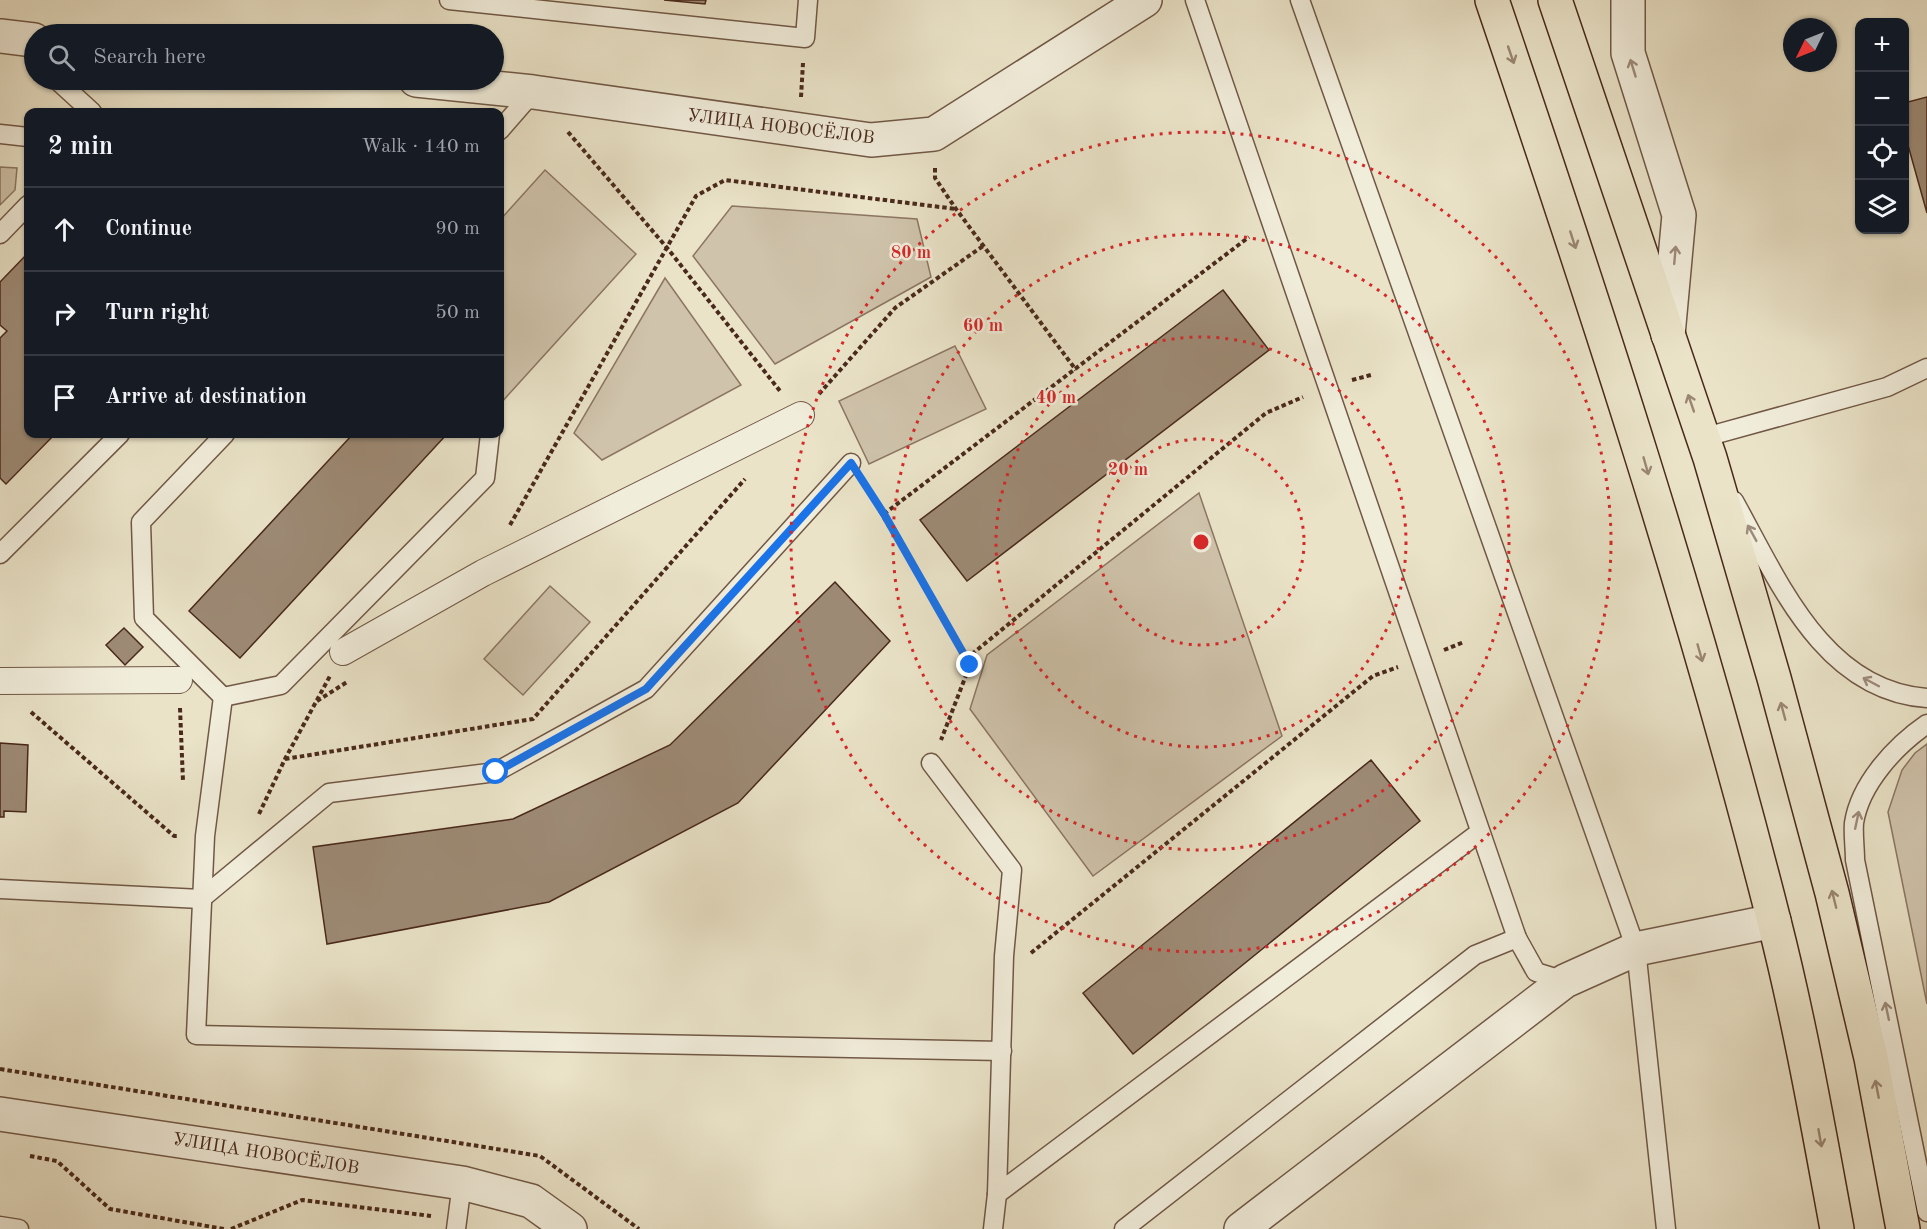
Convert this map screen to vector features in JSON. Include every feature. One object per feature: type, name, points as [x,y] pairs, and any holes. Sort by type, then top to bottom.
[{"type":"highway","points":[[1492,0],[1643,456],[1774,921],[1806,1060],[1837,1229]]},
{"type":"highway","points":[[1555,0],[1706,448],[1774,678],[1832,893],[1871,1058],[1904,1229]]},
{"type":"street","name":"УЛИЦА НОВОСЁЛОВ","points":[[504,89],[871,140],[934,134],[1145,0]]},
{"type":"street","points":[[1628,0],[1629,53],[1679,215],[1668,334]]},
{"type":"street","points":[[343,652],[483,573],[801,415]]},
{"type":"street","points":[[0,681],[179,680]]},
{"type":"street","points":[[1241,1229],[1565,981],[1636,949],[1774,921]]},
{"type":"street","name":"УЛИЦА НОВОСЁЛОВ","points":[[0,1114],[462,1183],[531,1200],[570,1229]]},
{"type":"lane","points":[[449,0],[805,38],[808,0]]},
{"type":"lane","points":[[1195,0],[1517,938],[1536,972],[1565,981]]},
{"type":"lane","points":[[1300,0],[1636,949],[1666,1229]]},
{"type":"lane","points":[[68,90],[88,108]]},
{"type":"lane","points":[[504,125],[533,92]]},
{"type":"lane","points":[[0,134],[24,137]]},
{"type":"lane","points":[[0,234],[24,209]]},
{"type":"lane","points":[[1927,368],[1887,387],[1706,448],[1803,622],[1822,645],[1863,678],[1885,689],[1911,697],[1927,698]]},
{"type":"lane","points":[[0,554],[116,438]]},
{"type":"lane","points":[[221,438],[141,522],[144,618],[224,697]]},
{"type":"lane","points":[[224,697],[280,685],[485,478],[490,438]]},
{"type":"lane","points":[[0,889],[201,899],[329,793],[496,772],[646,689],[851,463]]},
{"type":"lane","points":[[224,697],[206,836],[201,899],[196,1035],[1002,1051]]},
{"type":"lane","points":[[1927,724],[1879,769],[1864,794],[1854,822],[1855,860],[1927,1212]]},
{"type":"lane","points":[[931,763],[1012,870],[1004,956],[997,1194],[993,1229]]},
{"type":"lane","points":[[997,1194],[1480,832]]},
{"type":"lane","points":[[1124,1229],[1475,955],[1517,938]]},
{"type":"lane","points":[[1902,1082],[1904,1229]]},
{"type":"lane","points":[[456,1224],[462,1183]]},
{"type":"lane","points":[[0,1226],[19,1229]]},
{"type":"path","points":[[798,130],[805,38]]},
{"type":"path","points":[[533,92],[668,249],[771,382],[801,415],[895,308],[983,246]]},
{"type":"path","points":[[934,134],[935,178],[1076,370]]},
{"type":"path","points":[[483,573],[696,196],[725,180],[956,209]]},
{"type":"path","points":[[884,514],[1270,220]]},
{"type":"path","points":[[966,659],[1266,413],[1327,387]]},
{"type":"path","points":[[851,463],[884,514],[970,665],[931,763]]},
{"type":"path","points":[[285,759],[533,720],[746,478]]},
{"type":"path","points":[[1004,956],[1027,956],[1373,676],[1421,659]]},
{"type":"path","points":[[317,700],[355,677]]},
{"type":"path","points":[[179,680],[183,788]]},
{"type":"path","points":[[26,1155],[57,1161],[110,1209],[224,1229]]},
{"type":"path","points":[[231,1229],[302,1200],[456,1224]]},
{"type":"shaded area","points":[[0,167],[17,168],[15,190],[0,205]]},
{"type":"shaded area","points":[[545,170],[636,254],[504,400],[504,216]]},
{"type":"shaded area","points":[[732,206],[917,219],[931,277],[775,364],[693,256]]},
{"type":"shaded area","points":[[665,278],[741,385],[602,460],[574,433]]},
{"type":"shaded area","points":[[955,346],[986,409],[869,464],[839,401]]},
{"type":"shaded area","points":[[1199,493],[1282,736],[1093,876],[970,709],[987,655]]},
{"type":"shaded area","points":[[550,586],[590,622],[523,695],[484,659]]},
{"type":"shaded area","points":[[1927,744],[1927,1004],[1888,812],[1902,770],[1915,753]]},
{"type":"building","points":[[664,0],[706,0],[705,4]]},
{"type":"building","points":[[1927,97],[1927,213],[1909,149],[1909,102]]},
{"type":"building","points":[[24,257],[24,438],[51,438],[6,484],[0,478],[0,338],[7,331],[0,325],[0,282]]},
{"type":"building","points":[[1223,290],[1269,350],[967,581],[920,520]]},
{"type":"building","points":[[349,438],[443,438],[240,658],[189,611]]},
{"type":"building","points":[[835,582],[890,641],[738,803],[549,902],[327,944],[313,847],[513,819],[670,745]]},
{"type":"building","points":[[124,628],[143,647],[125,665],[106,645]]},
{"type":"building","points":[[0,743],[28,745],[26,812],[4,811],[4,817],[0,817]]},
{"type":"building","points":[[1371,760],[1420,821],[1133,1054],[1083,993]]},
{"type":"route","points":[[496,772],[646,689],[851,463],[884,514],[970,665]]}]
